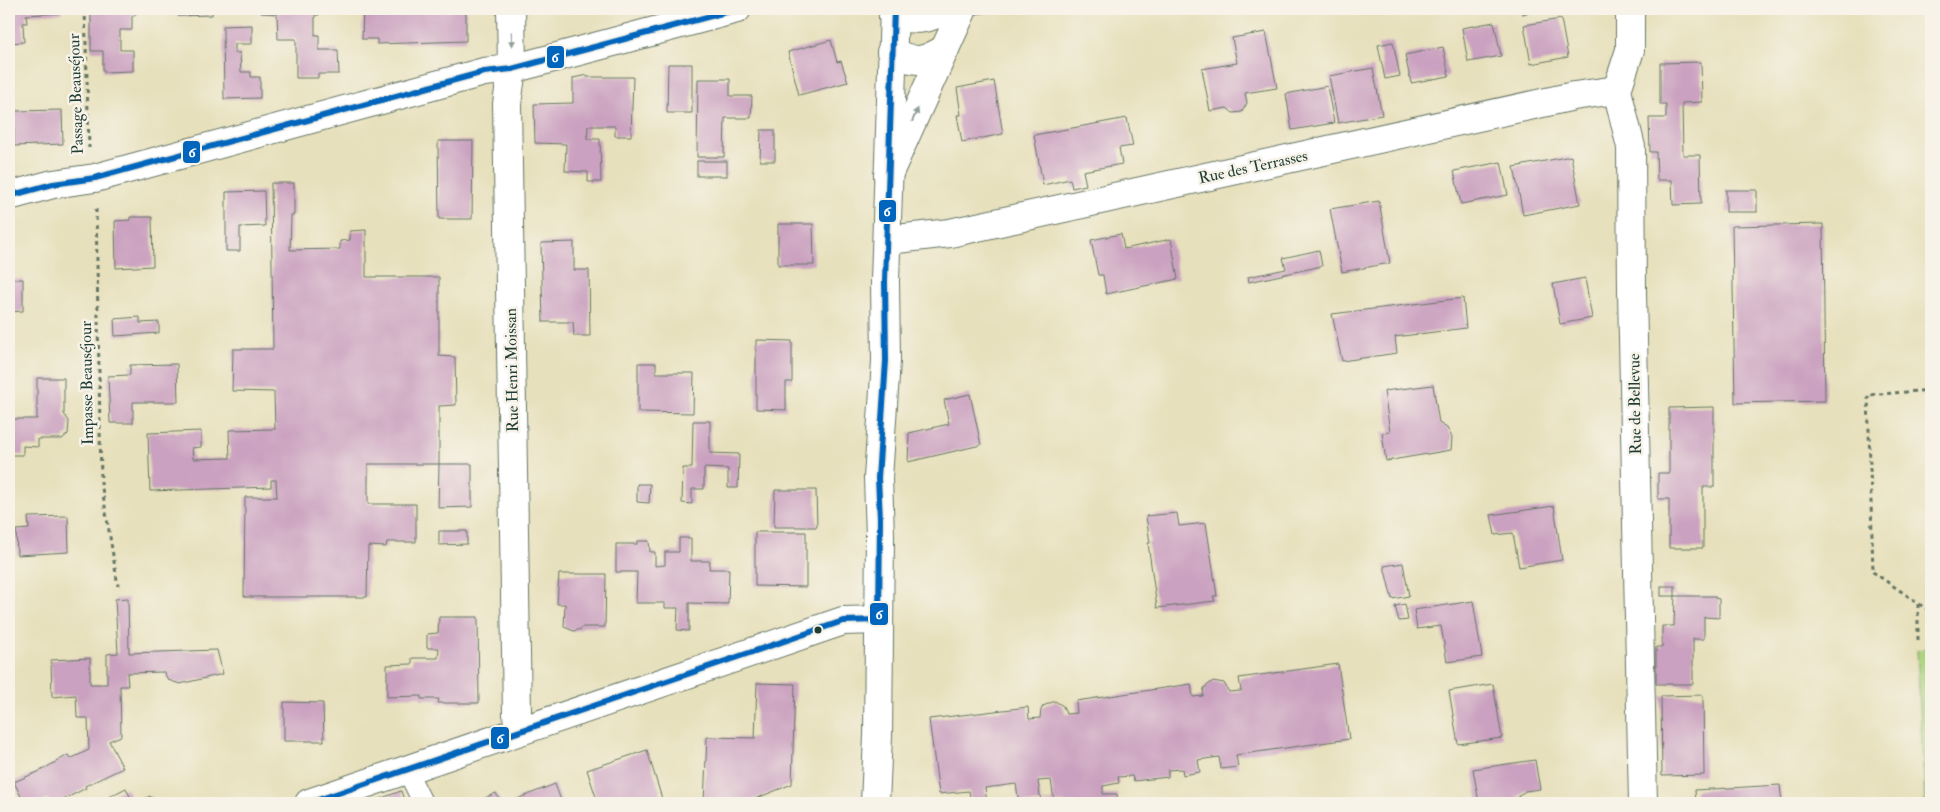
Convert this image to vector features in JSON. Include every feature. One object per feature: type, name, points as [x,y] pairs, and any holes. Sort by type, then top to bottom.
[{"type":"street","name":"Rue Henri Moissan","points":[[511,9],[512,70],[507,104],[517,714],[519,732]]},
{"type":"street","points":[[9,196],[53,184],[95,178],[465,77],[484,72],[512,70],[737,9]]},
{"type":"street","points":[[875,803],[878,736],[880,519],[878,478],[886,361],[885,281],[888,240],[893,13],[916,19],[928,18],[944,9]]},
{"type":"street","points":[[888,175],[963,9]]},
{"type":"street","points":[[1617,90],[1630,50],[1630,9]]},
{"type":"street","points":[[892,52],[912,60],[928,59],[945,49]]},
{"type":"street","name":"Rue des Terrasses","points":[[888,240],[950,233],[1574,96],[1617,90]]},
{"type":"street","name":"Rue de Bellevue","points":[[1617,90],[1632,147],[1632,292],[1643,803]]},
{"type":"street","points":[[309,803],[843,621],[879,620]]},
{"type":"lane","points":[[406,769],[422,803]]},
{"type":"path","name":"Passage Beauséjour","points":[[85,9],[89,153],[95,178]]},
{"type":"path","name":"Impasse Beauséjour","points":[[95,178],[101,482],[118,586]]},
{"type":"path","points":[[1931,390],[1868,395],[1872,572],[1931,612]]},
{"type":"path","points":[[1918,603],[1918,644]]},
{"type":"green space","points":[[1931,649],[1931,803],[1925,803],[1917,650]]},
{"type":"building","points":[[9,9],[61,9],[61,13],[26,15],[27,23],[23,23],[24,42],[9,43]]},
{"type":"building","points":[[94,9],[141,9],[132,17],[132,30],[120,30],[120,50],[133,50],[133,71],[103,72],[103,51],[91,51],[91,14],[95,13]]},
{"type":"building","points":[[178,9],[212,9],[212,15],[178,16]]},
{"type":"building","points":[[261,9],[319,9],[319,15],[315,15],[315,35],[319,35],[319,50],[338,50],[339,74],[318,74],[318,78],[296,78],[296,39],[278,39],[277,14],[261,13]]},
{"type":"building","points":[[363,9],[466,9],[466,41],[377,44],[377,39],[362,39]]},
{"type":"building","points":[[978,9],[1002,9],[1002,10],[976,14]]},
{"type":"building","points":[[1521,9],[1543,9],[1543,10],[1522,14]]},
{"type":"building","points":[[1673,9],[1704,9],[1704,13],[1673,13]]},
{"type":"building","points":[[1561,19],[1568,57],[1531,64],[1524,25]]},
{"type":"building","points":[[1494,22],[1501,56],[1468,62],[1462,28]]},
{"type":"building","points":[[252,25],[252,44],[235,44],[235,53],[240,53],[241,72],[251,72],[251,77],[260,77],[260,98],[224,99],[223,26]]},
{"type":"building","points":[[1266,32],[1277,88],[1245,93],[1247,103],[1242,112],[1233,113],[1227,108],[1210,111],[1202,69],[1237,63],[1232,38]]},
{"type":"building","points":[[831,40],[837,62],[841,61],[848,82],[799,95],[788,52]]},
{"type":"building","points":[[1393,42],[1400,76],[1385,79],[1378,45]]},
{"type":"building","points":[[1443,47],[1449,76],[1411,83],[1405,55]]},
{"type":"building","points":[[1701,62],[1702,102],[1682,103],[1683,155],[1700,155],[1701,204],[1673,205],[1672,180],[1657,180],[1656,152],[1650,152],[1649,118],[1666,118],[1666,104],[1660,104],[1660,63]]},
{"type":"building","points":[[668,64],[692,64],[692,113],[667,113]]},
{"type":"building","points":[[1373,68],[1382,115],[1338,123],[1329,76]]},
{"type":"building","points":[[587,75],[587,77],[633,77],[631,136],[615,136],[615,126],[588,126],[587,139],[600,139],[601,182],[588,182],[588,172],[565,171],[566,144],[535,143],[534,104],[573,103],[573,78]]},
{"type":"building","points":[[698,79],[730,79],[730,96],[752,96],[751,118],[725,118],[724,157],[697,157]]},
{"type":"building","points":[[994,81],[1003,134],[962,142],[957,115],[961,115],[957,88]]},
{"type":"building","points":[[1327,86],[1334,123],[1292,130],[1286,94]]},
{"type":"building","points":[[62,110],[63,144],[14,146],[14,111]]},
{"type":"building","points":[[1127,118],[1133,146],[1119,148],[1122,164],[1083,171],[1086,185],[1072,188],[1070,179],[1043,185],[1034,135]]},
{"type":"building","points":[[761,130],[775,130],[775,161],[760,161]]},
{"type":"building","points":[[438,141],[473,141],[472,219],[439,219]]},
{"type":"building","points":[[1571,156],[1580,204],[1523,215],[1514,167]]},
{"type":"building","points":[[697,161],[727,161],[727,176],[697,176]]},
{"type":"building","points":[[1501,162],[1508,195],[1461,204],[1454,171]]},
{"type":"building","points":[[271,183],[294,183],[294,215],[291,215],[290,250],[340,249],[340,241],[350,240],[350,231],[366,230],[366,277],[439,277],[439,356],[455,357],[456,405],[439,406],[439,464],[368,464],[368,504],[416,504],[416,542],[387,542],[386,547],[368,546],[367,597],[244,597],[245,497],[277,497],[276,480],[271,480],[271,487],[150,491],[148,433],[201,431],[201,447],[192,448],[193,459],[230,458],[229,430],[275,429],[274,392],[232,391],[233,349],[273,349]]},
{"type":"building","points":[[1726,190],[1757,190],[1757,212],[1726,212]]},
{"type":"building","points":[[264,191],[265,226],[240,227],[240,251],[226,251],[226,192]]},
{"type":"building","points":[[1379,201],[1390,263],[1342,272],[1330,209]]},
{"type":"building","points":[[130,217],[152,217],[153,266],[116,268],[115,221],[130,220]]},
{"type":"building","points":[[778,224],[813,224],[814,265],[778,265]]},
{"type":"building","points":[[1823,224],[1825,401],[1735,403],[1732,226]]},
{"type":"building","points":[[1121,234],[1124,249],[1171,239],[1178,279],[1106,294],[1103,275],[1098,275],[1091,240]]},
{"type":"building","points":[[574,242],[574,270],[589,270],[590,336],[574,336],[573,322],[543,322],[541,243]]},
{"type":"building","points":[[1319,250],[1322,266],[1249,282],[1248,277],[1286,269],[1283,258]]},
{"type":"building","points":[[9,269],[11,269],[11,279],[23,279],[23,311],[9,312]]},
{"type":"building","points":[[1585,278],[1592,318],[1560,324],[1553,284]]},
{"type":"building","points":[[1463,298],[1466,328],[1395,337],[1397,353],[1342,361],[1332,314]]},
{"type":"building","points":[[140,317],[140,323],[159,322],[159,333],[115,336],[114,319]]},
{"type":"building","points":[[756,340],[792,341],[792,382],[786,382],[786,410],[756,409]]},
{"type":"building","points":[[638,363],[656,363],[656,373],[694,373],[693,413],[638,412]]},
{"type":"building","points":[[177,364],[178,402],[133,402],[133,423],[110,423],[108,376],[130,375],[130,365]]},
{"type":"building","points":[[37,378],[64,378],[64,414],[69,421],[68,434],[62,439],[38,439],[38,447],[23,446],[23,455],[9,455],[9,419],[37,419]]},
{"type":"building","points":[[1433,385],[1439,423],[1447,428],[1452,437],[1451,450],[1386,461],[1382,433],[1390,432],[1384,391]]},
{"type":"building","points":[[970,394],[981,445],[908,462],[909,433],[949,424],[944,400]]},
{"type":"building","points":[[1714,407],[1714,487],[1703,487],[1703,548],[1669,548],[1669,499],[1658,499],[1658,473],[1669,473],[1669,408]]},
{"type":"building","points":[[693,421],[710,421],[710,453],[739,454],[738,488],[728,488],[728,469],[704,468],[704,489],[692,489],[692,504],[682,503],[683,468],[692,468]]},
{"type":"building","points":[[439,464],[472,464],[472,507],[438,508]]},
{"type":"building","points":[[637,484],[650,484],[649,503],[637,502]]},
{"type":"building","points":[[775,490],[816,490],[817,527],[774,527]]},
{"type":"building","points":[[1554,506],[1562,560],[1519,567],[1513,533],[1495,535],[1491,515]]},
{"type":"building","points":[[1177,513],[1179,526],[1206,523],[1217,596],[1213,596],[1215,601],[1157,608],[1146,516]]},
{"type":"building","points":[[68,516],[69,552],[17,555],[16,530],[29,529],[28,517]]},
{"type":"building","points":[[439,531],[467,531],[467,544],[439,545]]},
{"type":"building","points":[[755,532],[806,532],[806,587],[755,586]]},
{"type":"building","points":[[679,538],[691,538],[691,561],[710,561],[709,569],[729,569],[728,604],[689,603],[689,631],[677,630],[678,608],[665,608],[665,603],[636,603],[637,572],[616,572],[616,544],[637,544],[637,541],[649,541],[650,552],[655,552],[655,566],[665,565],[665,552],[679,552]]},
{"type":"building","points":[[1403,563],[1409,596],[1392,599],[1384,566]]},
{"type":"building","points":[[559,574],[606,574],[605,627],[583,627],[574,631],[564,627],[565,604],[557,604]]},
{"type":"building","points":[[1661,586],[1675,586],[1675,596],[1661,596]]},
{"type":"building","points":[[1675,596],[1715,596],[1715,598],[1719,599],[1719,618],[1704,617],[1704,639],[1693,639],[1693,684],[1656,684],[1656,647],[1662,647],[1662,626],[1674,626]]},
{"type":"building","points":[[128,598],[129,653],[217,650],[223,674],[180,684],[168,680],[164,672],[127,673],[128,686],[120,686],[121,736],[109,741],[123,768],[85,786],[86,788],[57,803],[50,803],[48,799],[39,803],[24,803],[14,782],[40,771],[68,755],[70,759],[89,750],[88,718],[77,718],[76,695],[52,697],[51,660],[90,658],[90,684],[107,684],[107,654],[118,653],[115,599]]},
{"type":"building","points":[[1473,601],[1482,657],[1447,662],[1441,626],[1417,629],[1414,610]]},
{"type":"building","points":[[1405,604],[1408,620],[1399,621],[1395,606]]},
{"type":"building","points":[[439,617],[478,617],[479,703],[438,703],[439,699],[421,699],[421,696],[387,697],[387,665],[412,664],[412,658],[438,658],[439,648],[427,648],[427,634],[438,633]]},
{"type":"building","points":[[1338,664],[1349,739],[1236,755],[1238,767],[1221,769],[1219,757],[1198,760],[1200,772],[1183,775],[1182,769],[1168,770],[1168,777],[1134,781],[1132,776],[1118,777],[1119,783],[1103,786],[1103,794],[1117,794],[1118,803],[1019,803],[1016,784],[985,788],[987,803],[971,803],[969,791],[939,794],[929,719],[1028,707],[1029,719],[1040,718],[1043,706],[1055,701],[1063,706],[1066,714],[1077,713],[1076,701],[1191,684],[1193,697],[1203,696],[1204,688],[1213,681],[1224,683],[1229,692],[1241,691],[1239,678]],"holes":[[[1051,780],[1054,801],[1041,802],[1038,781]]]},
{"type":"building","points":[[757,683],[795,684],[792,784],[745,803],[704,803],[707,737],[755,738]]},
{"type":"building","points":[[1493,684],[1502,738],[1458,744],[1449,691]]},
{"type":"building","points":[[1703,695],[1704,775],[1662,776],[1661,696]]},
{"type":"building","points":[[284,702],[323,703],[324,741],[284,741]]},
{"type":"building","points":[[647,750],[663,802],[598,803],[587,770]]},
{"type":"building","points":[[1535,760],[1540,789],[1525,791],[1516,799],[1516,803],[1479,803],[1473,769]]},
{"type":"building","points":[[555,784],[562,803],[519,803],[517,799]]},
{"type":"building","points":[[1780,785],[1782,803],[1696,803],[1695,790]]},
{"type":"building","points":[[126,788],[133,803],[97,803]]},
{"type":"building","points":[[401,791],[405,803],[368,803]]},
{"type":"building","points":[[496,793],[501,803],[474,803]]},
{"type":"building","points":[[150,796],[155,803],[136,803]]},
{"type":"transit line","name":"6","points":[[9,196],[53,184],[95,178],[484,72],[512,69],[737,9]]},
{"type":"transit line","name":"6","points":[[309,803],[843,621],[879,620],[880,519],[878,478],[886,361],[885,281],[894,9]]}]
